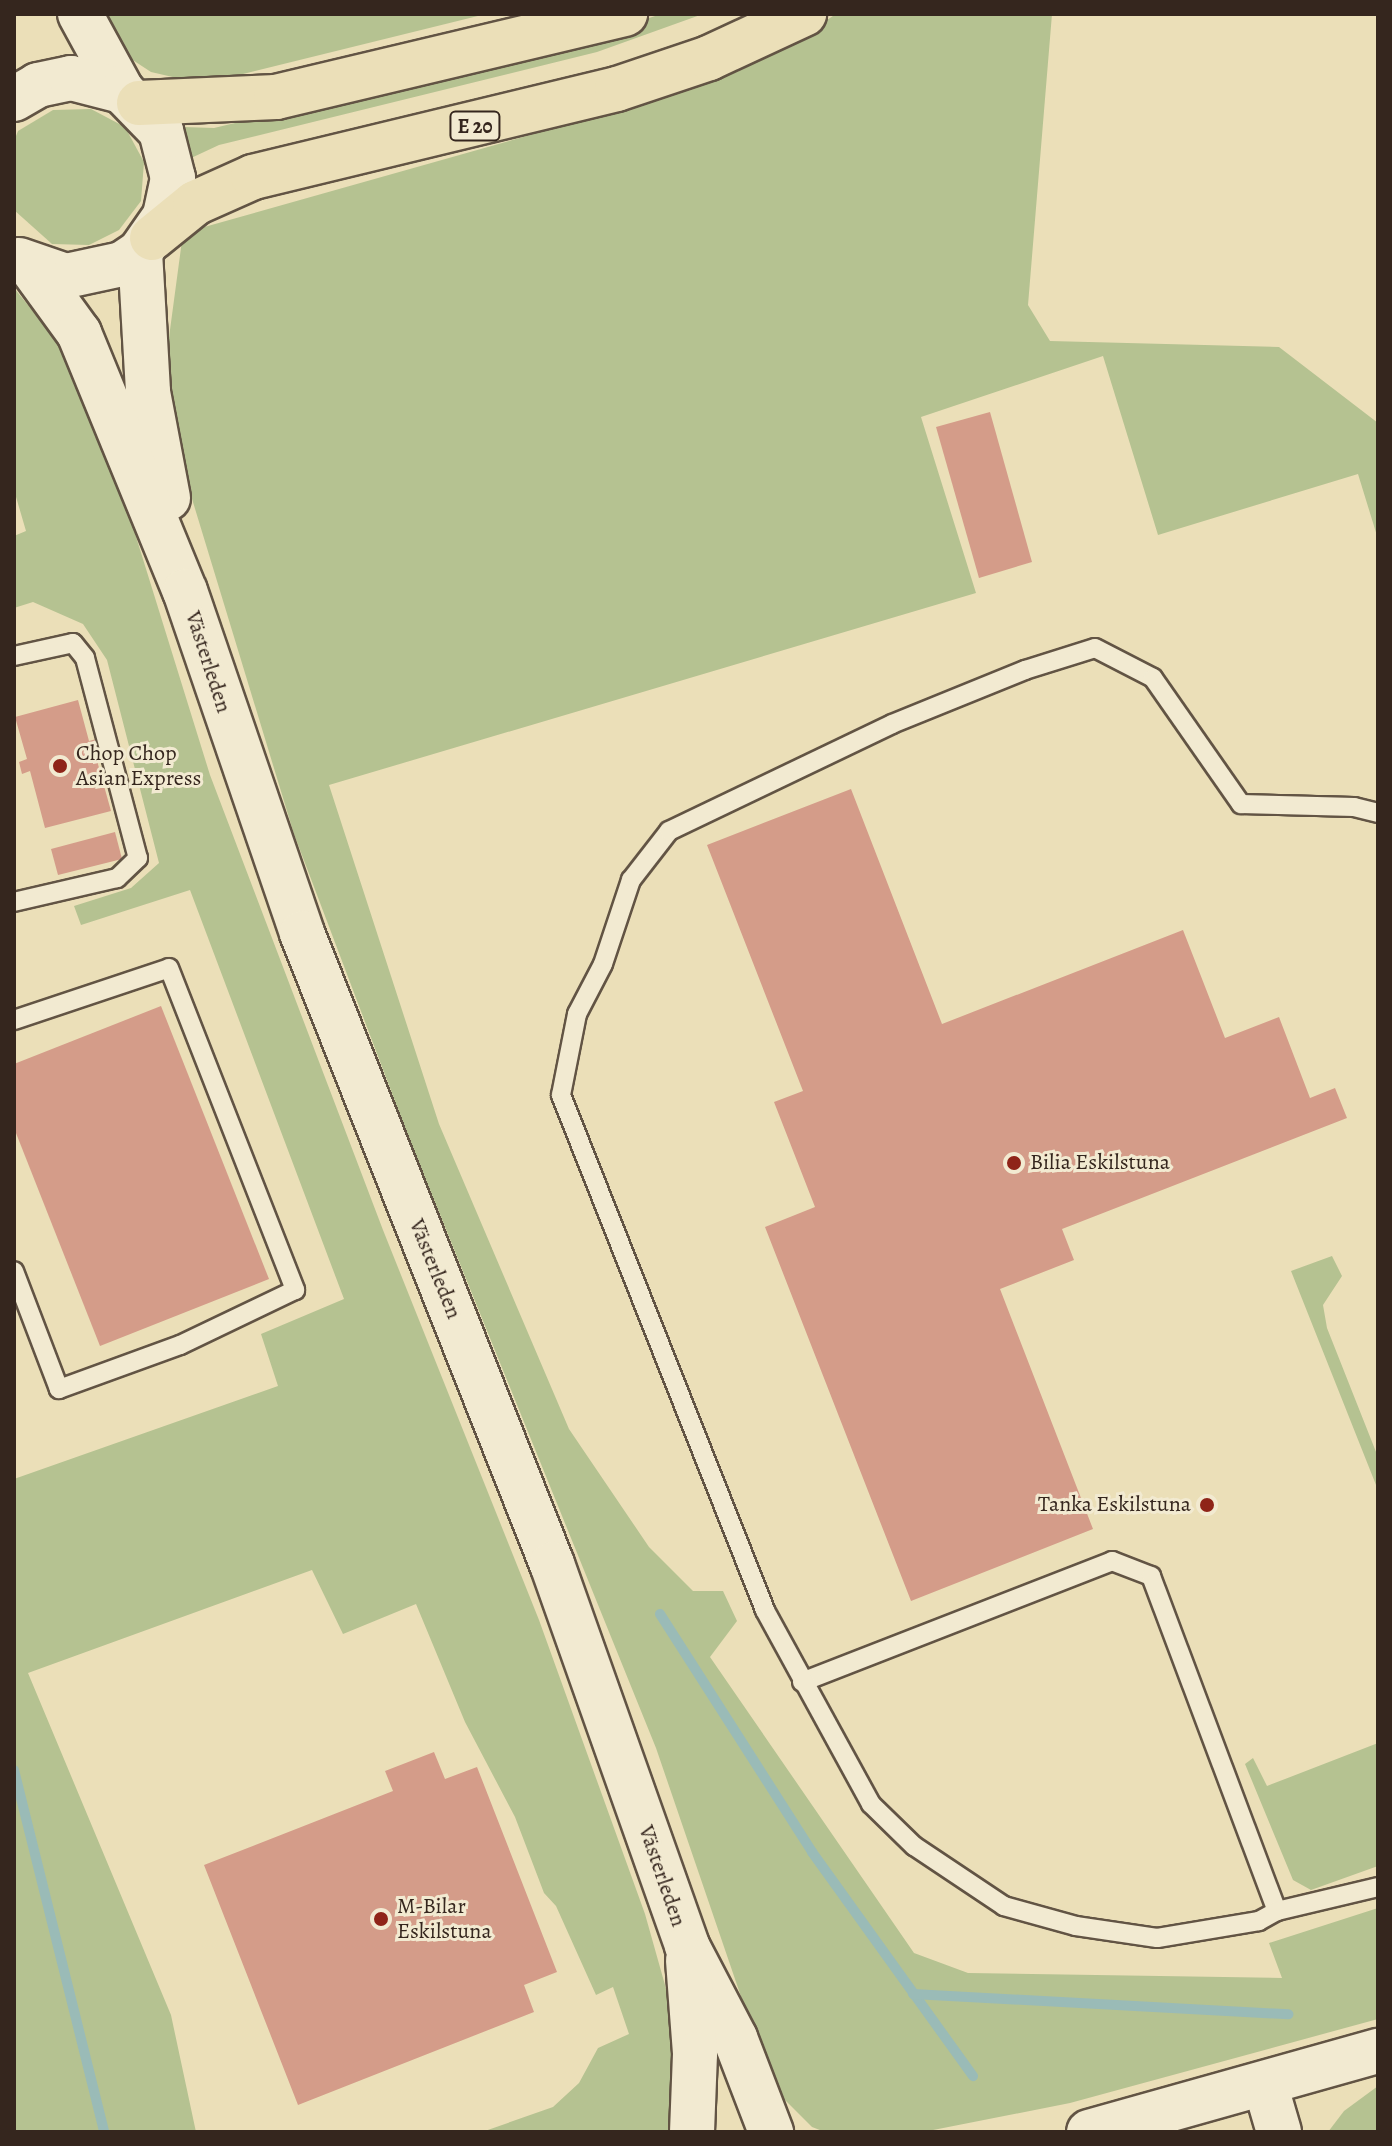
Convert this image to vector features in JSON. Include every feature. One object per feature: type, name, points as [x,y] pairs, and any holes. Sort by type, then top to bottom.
[{"type":"highway","points":[[130,97],[276,97],[625,14]]},
{"type":"highway","name":"E 20","points":[[146,245],[195,203],[253,177],[617,89],[709,58],[804,14]]},
{"type":"main road","points":[[23,262],[85,276],[122,264],[146,245],[165,216],[173,178],[161,131],[130,97],[80,14]]},
{"type":"main road","points":[[14,99],[38,85],[71,78],[130,97]]},
{"type":"main road","name":"Västerleden","points":[[146,245],[148,392],[185,591]]},
{"type":"main road","name":"Västerleden","points":[[23,262],[79,333],[185,591],[302,933],[552,1564],[687,1946],[735,2038],[771,2132]]},
{"type":"main road","name":"Västerleden","points":[[687,1946],[695,2054],[692,2132]]},
{"type":"main road","points":[[1089,2132],[1378,2051]]},
{"type":"main road","points":[[1265,2084],[1279,2132]]},
{"type":"lane","points":[[14,656],[53,644],[73,643],[85,658],[138,858],[117,878],[14,902]]},
{"type":"lane","points":[[1378,813],[1354,807],[1241,804],[1153,678],[1095,648],[1025,670],[892,724],[669,831],[631,880],[603,964],[577,1014],[561,1095],[765,1610],[871,1804],[914,1846],[1004,1906],[1076,1926],[1157,1938],[1259,1921],[1277,1911],[1378,1887]]},
{"type":"lane","points":[[14,1020],[169,968],[295,1290],[180,1345],[59,1389],[14,1271]]},
{"type":"lane","points":[[802,1682],[1112,1561],[1151,1576],[1277,1911]]},
{"type":"green space","points":[[98,14],[486,14],[223,79],[190,81],[151,72],[122,53]]},
{"type":"green space","points":[[661,14],[703,14],[597,52],[219,145],[189,159],[178,132],[183,127],[214,128],[590,38]]},
{"type":"green space","points":[[836,14],[1052,14],[1028,305],[1050,341],[1279,347],[1378,423],[1378,539],[1358,474],[1158,535],[1103,356],[921,417],[976,593],[329,785],[439,1124],[569,1429],[649,1547],[693,1591],[723,1591],[737,1621],[710,1657],[914,1953],[968,1973],[1282,1978],[1269,1943],[1378,1908],[1378,2019],[1070,2103],[923,2132],[825,2132],[812,2127],[781,2096],[761,2055],[656,1748],[407,1133],[294,834],[161,397],[183,233],[622,109],[777,53]]},
{"type":"green space","points":[[91,109],[125,127],[144,162],[141,201],[119,230],[89,245],[52,244],[14,210],[14,141],[18,131],[53,110]]},
{"type":"green space","points":[[14,288],[58,342],[106,440],[210,775],[383,1230],[539,1620],[645,1914],[674,2017],[675,2122],[668,2132],[482,2132],[553,2107],[579,2083],[598,2048],[629,2034],[613,1987],[596,1995],[556,1906],[544,1893],[515,1817],[465,1722],[416,1604],[343,1634],[312,1570],[28,1673],[171,2015],[196,2132],[14,2132],[14,1479],[278,1386],[261,1334],[344,1299],[190,890],[81,925],[74,906],[131,888],[159,863],[107,660],[83,624],[33,602],[14,608],[14,536],[26,531],[14,490]]},
{"type":"green space","points":[[1332,1256],[1342,1276],[1323,1305],[1327,1328],[1378,1457],[1378,1490],[1291,1271]]},
{"type":"green space","points":[[1378,1743],[1378,1866],[1311,1890],[1293,1880],[1245,1764],[1253,1758],[1267,1786]]},
{"type":"green space","points":[[1378,2086],[1378,2132],[1328,2132],[1344,2111]]},
{"type":"building","points":[[990,412],[1032,562],[979,578],[936,427]]},
{"type":"building","name":"Chop Chop Asian Express","points":[[78,700],[89,741],[100,738],[105,754],[96,757],[111,811],[45,828],[30,771],[22,774],[19,762],[27,759],[15,717]]},
{"type":"building","name":"Bilia Eskilstuna","points":[[851,789],[942,1024],[1183,930],[1225,1038],[1279,1017],[1310,1098],[1335,1088],[1347,1118],[1062,1229],[1074,1260],[1000,1289],[1093,1529],[911,1601],[765,1227],[815,1207],[774,1102],[803,1091],[707,845]]},
{"type":"building","points":[[115,832],[122,859],[58,875],[51,849]]},
{"type":"building","points":[[161,1006],[269,1279],[100,1346],[14,1128],[14,1064]]},
{"type":"building","name":"M-Bilar Eskilstuna","points":[[434,1752],[445,1779],[477,1767],[557,1972],[524,1985],[534,2012],[298,2105],[204,1865],[393,1791],[385,1771]]},
{"type":"waterway","points":[[660,1614],[812,1852],[973,2076]]},
{"type":"waterway","points":[[14,1770],[104,2132]]},
{"type":"waterway","points":[[913,1994],[1288,2014]]},
{"type":"place","name":"Chop Chop Asian Express","points":[[60,766]]},
{"type":"place","name":"Bilia Eskilstuna","points":[[1014,1163]]},
{"type":"place","name":"Tanka Eskilstuna","points":[[1207,1505]]},
{"type":"place","name":"M-Bilar Eskilstuna","points":[[381,1919]]}]
